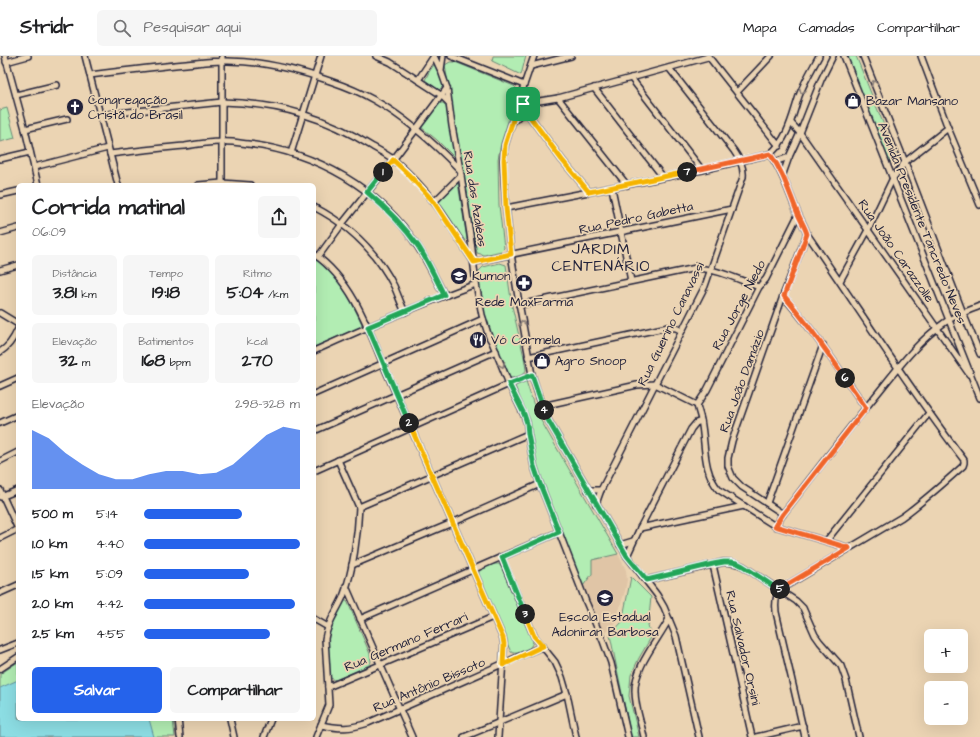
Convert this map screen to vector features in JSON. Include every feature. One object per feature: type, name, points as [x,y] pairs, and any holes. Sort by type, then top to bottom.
[{"type":"street","points":[[28,56],[6,59],[38,183]]},
{"type":"street","points":[[85,56],[117,183]]},
{"type":"street","points":[[291,153],[321,56]]},
{"type":"street","points":[[376,56],[390,62],[441,95],[448,103]]},
{"type":"street","points":[[418,80],[434,56]]},
{"type":"street","name":"Rua das Azaléas","points":[[434,56],[448,88],[448,103],[461,172],[476,284],[489,337],[509,384],[524,414],[527,423],[534,466],[540,484],[611,663],[628,737]]},
{"type":"street","points":[[443,56],[456,59],[524,85]]},
{"type":"street","name":"Rua das Azaléas","points":[[441,71],[443,56]]},
{"type":"street","points":[[451,56],[456,59]]},
{"type":"street","points":[[534,56],[524,85],[521,102],[505,145],[504,160],[506,208],[511,254],[532,375],[548,420],[620,545],[657,595],[669,619],[676,636],[699,737]]},
{"type":"street","points":[[531,66],[571,56]]},
{"type":"street","points":[[521,102],[533,102],[558,98],[708,56],[779,146]]},
{"type":"street","points":[[737,92],[771,56]]},
{"type":"street","points":[[506,208],[702,170],[770,154],[782,142],[791,123],[806,79],[819,56]]},
{"type":"street","points":[[783,174],[821,80],[833,56]]},
{"type":"street","name":"Avenida Presidente Tancredo Neves","points":[[844,56],[980,398]]},
{"type":"street","name":"Avenida Presidente Tancredo Neves","points":[[863,56],[980,354]]},
{"type":"street","points":[[921,56],[948,128],[980,205]]},
{"type":"street","points":[[90,75],[222,58],[272,65],[295,70],[354,90],[394,112],[416,128],[461,172],[434,202]]},
{"type":"street","points":[[222,58],[222,183]]},
{"type":"street","points":[[669,68],[741,161]]},
{"type":"street","points":[[631,78],[702,170]]},
{"type":"street","points":[[16,95],[57,86]]},
{"type":"street","points":[[448,88],[441,95],[393,160],[316,255],[337,275],[349,291],[368,327],[503,638],[503,665],[498,737]]},
{"type":"street","points":[[594,88],[663,177]]},
{"type":"street","points":[[558,98],[627,185]]},
{"type":"street","points":[[99,115],[222,102],[241,102],[260,104],[303,114],[330,124],[360,138],[393,160],[408,174],[434,202],[474,262]]},
{"type":"street","points":[[521,102],[528,114],[562,160],[589,192]]},
{"type":"street","points":[[513,121],[520,116],[528,114]]},
{"type":"street","points":[[25,129],[66,119]]},
{"type":"street","name":"Rua João Carazzolle","points":[[791,123],[800,133],[974,382]]},
{"type":"street","points":[[840,281],[868,230],[892,178],[905,162],[948,128]]},
{"type":"street","points":[[110,154],[222,142],[258,146],[291,153],[317,162],[350,180],[382,204],[400,223],[418,246],[444,295]]},
{"type":"street","points":[[794,147],[808,145]]},
{"type":"street","points":[[34,168],[108,148]]},
{"type":"street","points":[[0,160],[30,152]]},
{"type":"street","points":[[770,154],[783,174],[798,215],[807,234],[897,368],[964,460],[963,466],[920,504],[902,517],[779,590],[775,604],[776,612],[805,737]]},
{"type":"street","points":[[776,162],[789,157]]},
{"type":"street","name":"Rua Guerino Canavassi","points":[[596,504],[601,490],[705,286],[742,178],[743,171],[741,161]]},
{"type":"street","points":[[612,188],[631,282]]},
{"type":"street","points":[[0,195],[16,191]]},
{"type":"street","points":[[316,208],[352,231],[368,248],[382,266],[394,287],[405,312]]},
{"type":"street","name":"Rua Pedro Gabetta","points":[[474,262],[732,209]]},
{"type":"street","name":"Rua Jorge Niedo","points":[[696,405],[707,390],[758,287],[766,278],[798,215]]},
{"type":"street","points":[[0,232],[16,228]]},
{"type":"street","name":"Rua João Damázio","points":[[783,514],[742,488],[733,478],[728,466],[728,458],[732,442],[807,234]]},
{"type":"street","points":[[0,270],[16,266]]},
{"type":"street","points":[[519,305],[696,268],[710,270],[758,287]]},
{"type":"street","points":[[316,350],[444,295],[476,284]]},
{"type":"street","points":[[784,296],[823,345],[866,408]]},
{"type":"street","points":[[775,526],[897,368],[920,343],[948,319],[980,306]]},
{"type":"street","points":[[0,313],[16,323]]},
{"type":"street","points":[[316,393],[484,319]]},
{"type":"street","points":[[528,357],[668,327],[676,328],[682,331]]},
{"type":"street","points":[[0,352],[4,350],[11,342],[16,333]]},
{"type":"street","points":[[767,503],[823,345]]},
{"type":"street","points":[[316,430],[496,351]]},
{"type":"street","points":[[316,470],[532,375]]},
{"type":"street","points":[[0,386],[16,379]]},
{"type":"street","points":[[542,406],[637,385],[655,384],[696,405],[701,421],[708,472],[714,485],[719,490],[775,526],[827,540],[849,548]]},
{"type":"street","points":[[827,540],[929,413]]},
{"type":"street","points":[[0,423],[16,416]]},
{"type":"street","points":[[627,556],[691,429],[696,423],[701,421]]},
{"type":"street","points":[[359,506],[528,434]]},
{"type":"street","points":[[0,460],[16,453]]},
{"type":"street","points":[[316,737],[329,705],[325,639],[326,632],[343,597],[352,564],[356,541],[359,506],[338,460]]},
{"type":"street","points":[[352,564],[452,523],[540,484]]},
{"type":"street","points":[[0,490],[1,497],[16,525]]},
{"type":"street","points":[[588,490],[601,490]]},
{"type":"street","points":[[1,497],[16,491]]},
{"type":"street","points":[[640,528],[744,506]]},
{"type":"street","points":[[0,538],[16,530]]},
{"type":"street","points":[[360,618],[559,532]]},
{"type":"street","points":[[620,545],[634,541]]},
{"type":"street","points":[[502,557],[534,636],[555,662],[562,677],[576,737]]},
{"type":"street","points":[[647,580],[713,564],[724,562],[737,563],[796,601],[803,608],[815,635],[841,666],[846,680],[859,737]]},
{"type":"street","name":"Rua Salvador Orsini","points":[[713,564],[752,737]]},
{"type":"street","points":[[0,593],[16,586]]},
{"type":"street","points":[[346,586],[412,737]]},
{"type":"street","name":"Rua Germano Ferrari","points":[[328,687],[493,617]]},
{"type":"street","points":[[644,737],[636,705],[634,690],[635,682],[642,665],[669,619]]},
{"type":"street","points":[[316,620],[328,627]]},
{"type":"street","points":[[0,650],[16,644]]},
{"type":"street","name":"Rua Antônio Bissoto","points":[[321,725],[334,728],[352,728],[368,723],[503,665],[543,646]]},
{"type":"street","points":[[0,668],[16,657]]},
{"type":"street","points":[[464,737],[567,694]]},
{"type":"street","points":[[178,721],[180,737]]},
{"type":"street","points":[[230,721],[234,737]]},
{"type":"street","points":[[264,737],[270,721]]},
{"type":"street","points":[[756,737],[803,726]]},
{"type":"shaded area","name":"Escola Estadual Adoniran Barbosa","points":[[618,554],[626,570],[627,580],[625,591],[614,624],[608,631],[603,632],[583,586],[592,574],[592,560]]},
{"type":"green space","points":[[493,56],[526,56],[521,75],[492,61]]},
{"type":"green space","points":[[847,56],[856,56],[896,155],[897,160],[894,162],[888,161]]},
{"type":"green space","points":[[450,62],[455,62],[514,86],[517,89],[501,143],[498,159],[499,205],[504,248],[501,251],[484,255],[477,253],[445,65]]},
{"type":"green space","points":[[435,63],[438,65],[443,86],[439,90],[425,80]]},
{"type":"green space","points":[[439,103],[443,103],[446,106],[455,158],[421,127]]},
{"type":"green space","points":[[7,108],[15,138],[0,142],[0,110]]},
{"type":"green space","points":[[458,183],[467,239],[465,241],[438,203]]},
{"type":"green space","points":[[316,258],[334,276],[349,297],[362,324],[356,329],[316,346]]},
{"type":"green space","points":[[500,263],[506,265],[512,306],[526,370],[523,376],[511,378],[489,331],[478,281],[479,271],[483,267]]},
{"type":"green space","points":[[526,381],[536,412],[618,554],[592,560],[592,574],[583,586],[534,465],[529,421],[515,386]]},
{"type":"green space","points":[[494,564],[499,564],[502,568],[533,640],[531,646],[525,651],[518,653],[511,652],[478,578],[478,574],[481,570]]},
{"type":"green space","points":[[631,577],[651,597],[648,627],[653,634],[631,675],[629,696],[639,737],[631,737],[610,635],[622,622]]},
{"type":"green space","points":[[344,601],[347,601],[349,605],[370,654],[371,662],[369,665],[336,680],[330,678],[329,675],[327,634]]},
{"type":"green space","points":[[16,663],[16,721],[173,721],[175,737],[0,737],[0,674]]},
{"type":"water","points":[[16,681],[16,721],[150,721],[154,737],[0,737],[0,688]]},
{"type":"place","name":"Bazar Mansano","points":[[853,101]]},
{"type":"place","name":"Congregação Cristã do Brasil","points":[[75,107]]},
{"type":"place","name":"Kumon","points":[[459,276]]},
{"type":"place","name":"Rede MaxFarma","points":[[524,283]]},
{"type":"place","name":"Vó Carmela","points":[[478,340]]},
{"type":"place","name":"Agro Snoop","points":[[542,361]]},
{"type":"place","name":"Escola Estadual Adoniran Barbosa","points":[[605,598]]},
{"type":"district","name":"JARDIM CENTENÁRIO","points":[[601,258]]},
{"type":"route","points":[[518,104],[520,106],[523,104],[528,114],[562,160],[589,192],[702,170],[770,154],[783,174],[798,215],[807,234],[784,296],[823,345],[866,408],[775,526],[827,540],[849,548],[779,590],[743,566],[731,562],[713,564],[647,580],[627,556],[548,420],[532,375],[509,384],[524,414],[527,423],[534,466],[559,532],[502,557],[534,636],[543,646],[503,665],[503,638],[368,327],[444,295],[418,246],[400,223],[382,204],[367,192],[393,160],[434,202],[474,262],[511,254],[506,208],[504,160],[505,145],[518,104]]}]
